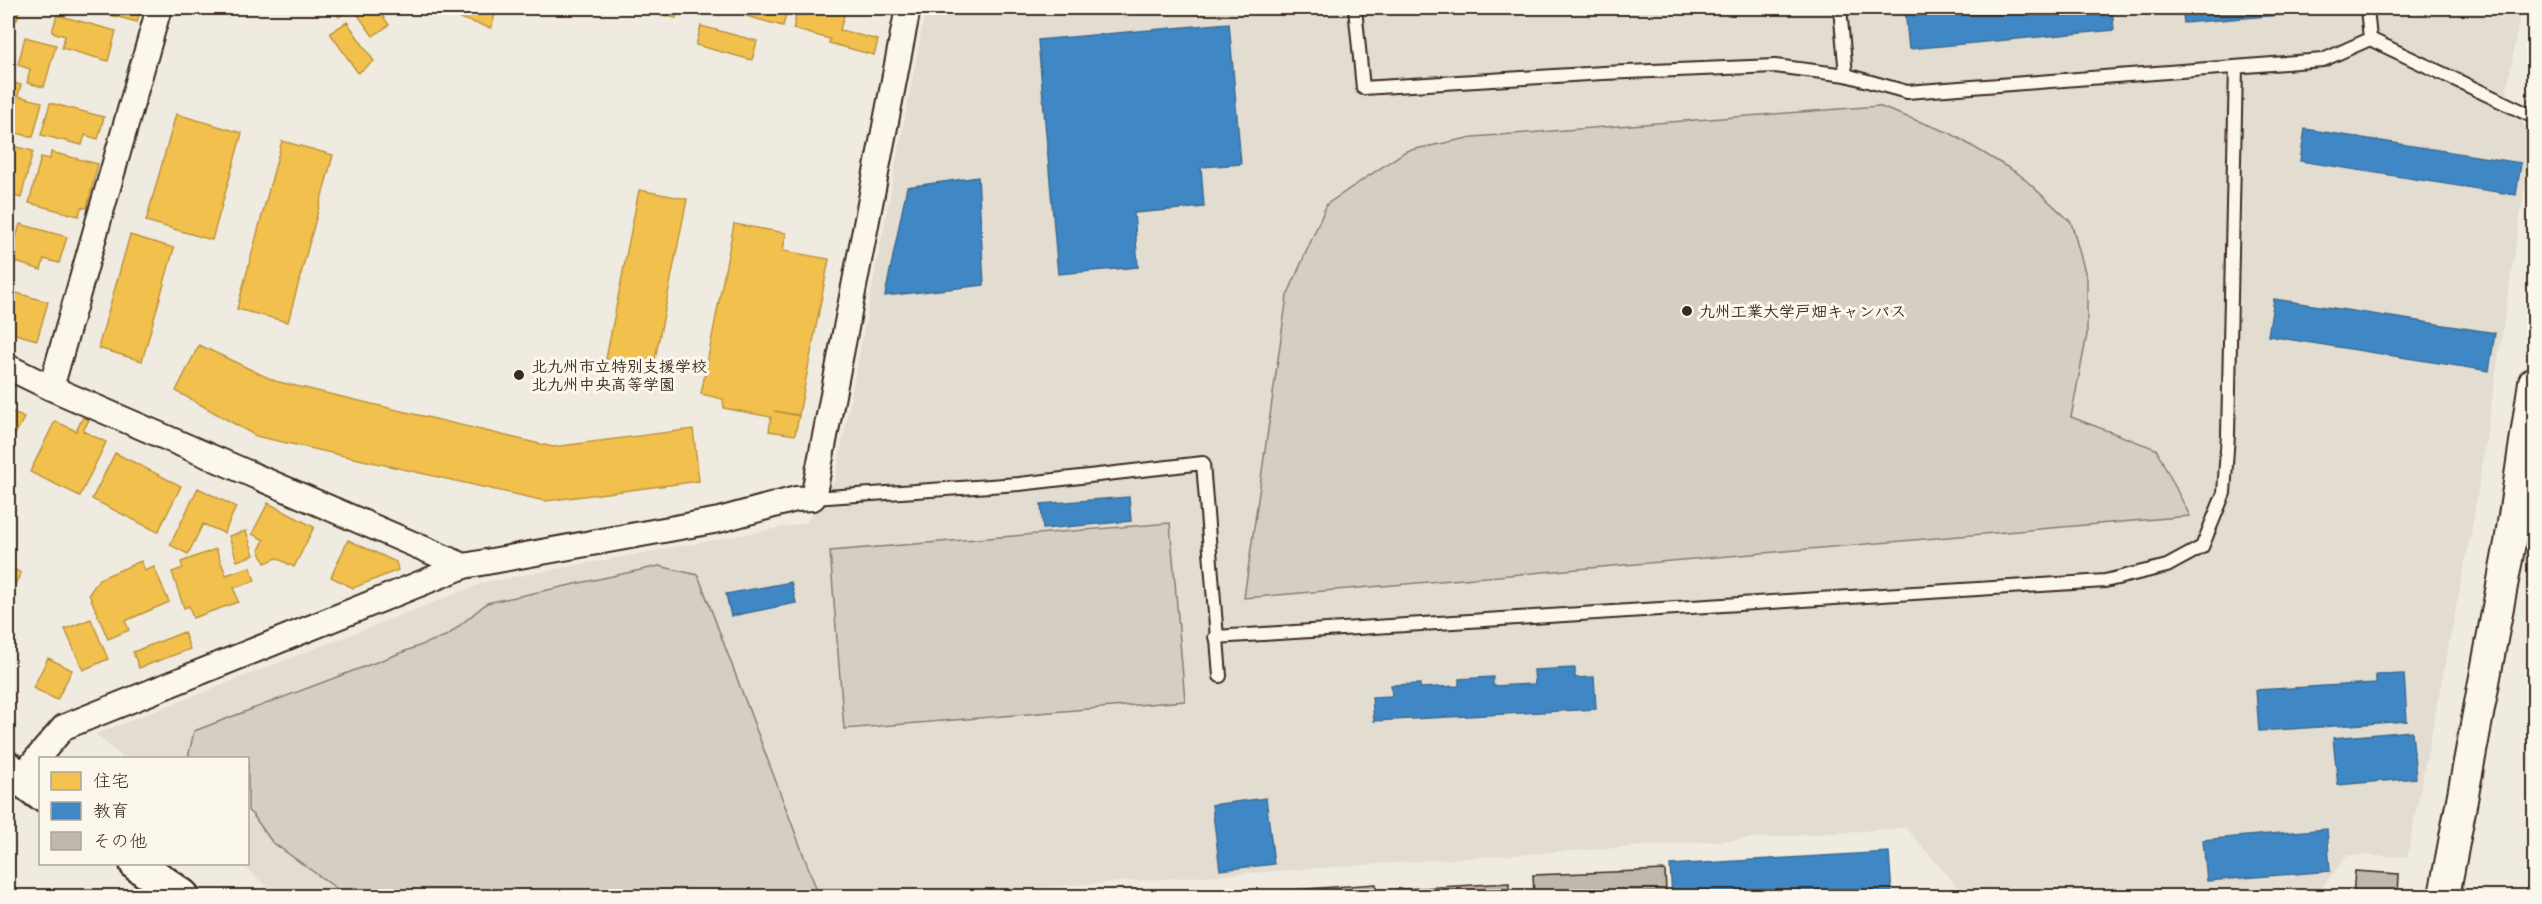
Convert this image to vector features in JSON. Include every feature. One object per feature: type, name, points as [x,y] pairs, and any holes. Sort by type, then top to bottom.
[{"type":"main road","points":[[138,865],[182,897]]},
{"type":"street","points":[[51,388],[159,8]]},
{"type":"street","points":[[41,757],[64,727],[464,566],[719,520],[796,499],[813,498],[908,8]]},
{"type":"street","points":[[8,367],[51,388],[464,566]]},
{"type":"street","points":[[2444,897],[2510,543],[2535,382]]},
{"type":"street","points":[[23,780],[39,759]]},
{"type":"lane","points":[[1355,8],[1363,88],[1591,74],[1775,66],[1846,75],[1907,92],[2323,60],[2370,39],[2535,117]]},
{"type":"lane","points":[[1840,8],[1846,75]]},
{"type":"lane","points":[[2367,8],[2370,39]]},
{"type":"lane","points":[[1215,637],[2105,581],[2167,566],[2202,548],[2224,492],[2228,435],[2236,68]]},
{"type":"lane","points":[[813,498],[1019,484],[1203,463],[1215,637],[1220,676]]},
{"type":"shaded area","name":"九州工業大学戸畑キャンパス","points":[[926,8],[2521,8],[2507,90],[2532,141],[2473,522],[2407,857],[2348,855],[2315,896],[1965,896],[1906,828],[915,896],[278,896],[242,865],[249,865],[249,757],[122,757],[96,734],[486,582],[806,523],[835,480]]},
{"type":"shaded area","points":[[1878,106],[1950,133],[2019,174],[2071,222],[2087,279],[2087,335],[2071,417],[2156,449],[2190,516],[1244,598],[1287,296],[1327,204],[1406,151],[1473,137]]},
{"type":"shaded area","points":[[1170,523],[1185,701],[844,729],[830,551]]},
{"type":"shaded area","points":[[659,566],[698,575],[819,896],[347,896],[272,842],[249,812],[249,757],[188,757],[194,731],[448,635],[487,603]]},
{"type":"building: 住宅","points":[[8,8],[20,8],[17,20],[8,17]]},
{"type":"building: 住宅","points":[[85,8],[141,8],[137,22]]},
{"type":"building: 住宅","points":[[332,8],[352,8],[339,17]]},
{"type":"building: 住宅","points":[[353,8],[393,8],[382,15],[389,25],[373,36]]},
{"type":"building: 住宅","points":[[445,8],[497,8],[491,28],[443,13]]},
{"type":"building: 住宅","points":[[637,8],[678,8],[676,18]]},
{"type":"building: 住宅","points":[[749,8],[788,8],[783,26],[746,16]]},
{"type":"building: 住宅","points":[[798,8],[846,8],[840,30],[878,40],[874,55],[829,43],[830,39],[793,29]]},
{"type":"building: 住宅","points":[[57,15],[116,31],[108,61],[62,48],[65,36],[52,32]]},
{"type":"building: 住宅","points":[[347,22],[374,61],[358,73],[330,33]]},
{"type":"building: 住宅","points":[[701,26],[757,41],[752,60],[696,45]]},
{"type":"building: 住宅","points":[[25,37],[56,45],[44,87],[27,83],[30,69],[18,65]]},
{"type":"building: 住宅","points":[[13,83],[21,85],[18,96],[42,102],[33,137],[8,131],[8,105]]},
{"type":"building: 住宅","points":[[50,103],[104,117],[98,139],[85,135],[82,145],[41,135]]},
{"type":"building: 住宅","points":[[176,114],[242,133],[212,240],[146,221]]},
{"type":"building: 住宅","points":[[282,141],[333,155],[288,322],[237,309]]},
{"type":"building: 住宅","points":[[8,145],[33,151],[21,198],[8,194]]},
{"type":"building: 住宅","points":[[51,152],[98,164],[87,208],[81,207],[79,216],[29,203],[41,157],[50,159]]},
{"type":"building: 住宅","points":[[639,190],[687,199],[653,369],[606,359]]},
{"type":"building: 住宅","points":[[20,224],[67,237],[59,263],[44,259],[41,270],[10,260]]},
{"type":"building: 住宅","points":[[734,224],[786,233],[783,251],[829,259],[799,415],[774,411],[799,416],[795,435],[769,431],[771,417],[724,408],[723,399],[701,394]]},
{"type":"building: 住宅","points":[[130,235],[174,248],[142,361],[98,348]]},
{"type":"building: 住宅","points":[[13,292],[48,302],[37,340],[8,332],[8,312]]},
{"type":"building: 住宅","points":[[199,345],[275,381],[553,447],[693,429],[699,481],[545,501],[256,436],[176,391]]},
{"type":"building: 住宅","points":[[8,398],[13,401],[9,410],[24,418],[13,438],[8,435]]},
{"type":"building: 住宅","points":[[83,417],[89,420],[83,431],[106,442],[80,496],[30,472],[55,421],[76,431]]},
{"type":"building: 住宅","points":[[115,453],[181,486],[158,532],[92,499]]},
{"type":"building: 住宅","points":[[198,488],[236,507],[224,533],[203,524],[188,554],[170,545]]},
{"type":"building: 住宅","points":[[268,503],[314,527],[294,567],[277,558],[265,563],[259,550],[264,540],[252,534]]},
{"type":"building: 住宅","points":[[246,531],[254,555],[237,561],[229,536]]},
{"type":"building: 住宅","points":[[348,540],[396,562],[398,570],[353,588],[331,577]]},
{"type":"building: 住宅","points":[[216,549],[226,575],[250,567],[255,581],[234,588],[238,602],[193,618],[189,606],[184,608],[172,572],[183,568],[181,562]]},
{"type":"building: 住宅","points":[[141,561],[145,571],[154,567],[169,602],[125,621],[129,630],[108,639],[89,594],[99,579]]},
{"type":"building: 住宅","points":[[8,566],[21,573],[8,597]]},
{"type":"building: 住宅","points":[[91,619],[108,659],[83,670],[65,629]]},
{"type":"building: 住宅","points":[[184,632],[190,649],[139,668],[133,652]]},
{"type":"building: 住宅","points":[[48,658],[72,670],[57,700],[33,688]]},
{"type":"building: 教育","points":[[1905,8],[2112,8],[2114,30],[1909,49]]},
{"type":"building: 教育","points":[[2182,8],[2328,8],[2329,11],[2184,23]]},
{"type":"building: 教育","points":[[1229,23],[1241,164],[1201,167],[1204,207],[1134,213],[1138,267],[1058,274],[1038,40]]},
{"type":"building: 教育","points":[[2305,129],[2521,163],[2516,195],[2300,161]]},
{"type":"building: 教育","points":[[978,177],[984,285],[885,296],[907,187]]},
{"type":"building: 教育","points":[[2274,299],[2495,333],[2489,371],[2268,336]]},
{"type":"building: 教育","points":[[1129,497],[1131,521],[1043,529],[1041,504]]},
{"type":"building: 教育","points":[[791,582],[796,603],[731,616],[726,594]]},
{"type":"building: 教育","points":[[1575,668],[1575,678],[1594,677],[1596,709],[1374,721],[1372,697],[1392,696],[1391,685],[1420,684],[1420,688],[1459,686],[1459,679],[1493,677],[1493,686],[1535,684],[1534,670]]},
{"type":"building: 教育","points":[[2404,674],[2407,721],[2259,731],[2256,690],[2376,683],[2376,675]]},
{"type":"building: 教育","points":[[2412,731],[2416,778],[2338,785],[2333,738]]},
{"type":"building: 教育","points":[[1266,798],[1274,864],[1220,870],[1212,805]]},
{"type":"building: 教育","points":[[2327,829],[2330,871],[2207,881],[2203,840]]},
{"type":"building: 教育","points":[[1889,852],[1892,896],[1672,896],[1670,865]]},
{"type":"building: その他","points":[[1665,870],[1666,892],[1534,896],[1533,875]]},
{"type":"building: その他","points":[[2355,871],[2399,874],[2398,896],[2353,896]]},
{"type":"building: その他","points":[[1509,883],[1509,896],[1387,896],[1387,890]]},
{"type":"building: その他","points":[[1376,884],[1377,896],[1204,896]]},
{"type":"place","name":"九州工業大学戸畑キャンパス","points":[[1687,311]]},
{"type":"place","name":"北九州市立特別支援学校 北九州中央高等学園","points":[[519,375]]}]
